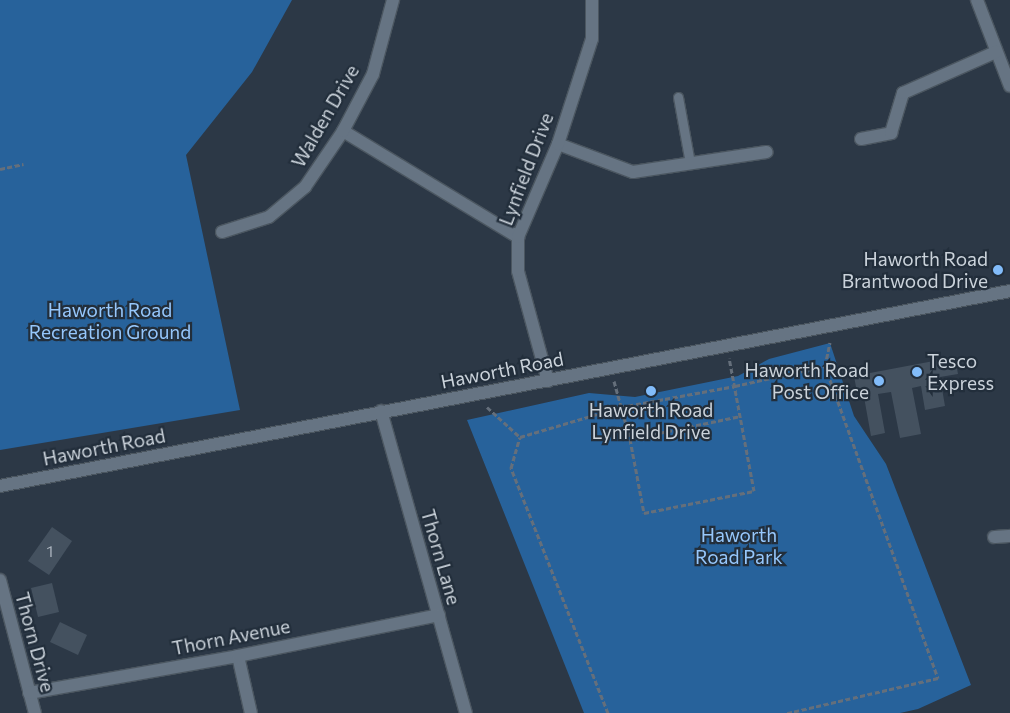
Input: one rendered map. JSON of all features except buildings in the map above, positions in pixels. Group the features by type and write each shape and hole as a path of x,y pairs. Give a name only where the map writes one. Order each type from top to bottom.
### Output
{"street":[{"name":"Walden Drive","path":"222,232 269,217 305,187 343,131 374,74 393,0"},
{"name":"Lynfield Drive","path":"548,381 518,271 518,237 558,144 592,39 592,0"},
{"path":"976,0 1010,86"},
{"path":"861,139 890,133 903,93 996,52"},
{"path":"343,131 518,237"},
{"path":"558,144 633,172 767,152"},
{"name":"Haworth Road","path":"0,486 380,411 548,381 727,345 806,332 1010,291"},
{"name":"Thorn Lane","path":"380,411 466,713"},
{"path":"994,537 1010,536"},
{"name":"Thorn Drive","path":"0,580 34,713"},
{"name":"Thorn Avenue","path":"29,692 238,656 438,615"},
{"path":"238,656 251,713"}],"lane":[{"path":"678,97 690,163"}],"path":[{"path":"0,169 23,164"},
{"path":"787,713 938,678 824,366 830,343"},
{"path":"611,368 630,439 644,513 754,491 727,345"},
{"path":"520,437 621,408 735,386 824,366"},
{"path":"472,394 520,437"},
{"path":"630,439 740,416"},
{"path":"520,437 511,468 608,713"}],"green space":[{"name":"Haworth Road Recreation Ground","path":"0,0 292,0 252,72 186,155 240,410 0,450"},
{"name":"Haworth Road Park","path":"830,343 854,416 886,464 971,685 918,709 900,713 584,713 467,420 589,393 635,397 738,376 769,359"}],"place":[{"name":"Haworth Road Brantwood Drive","path":"998,270"},
{"name":"Tesco Express","path":"917,372"},
{"name":"Haworth Road Post Office","path":"879,381"},
{"name":"Haworth Road Lynfield Drive","path":"651,391"}]}
